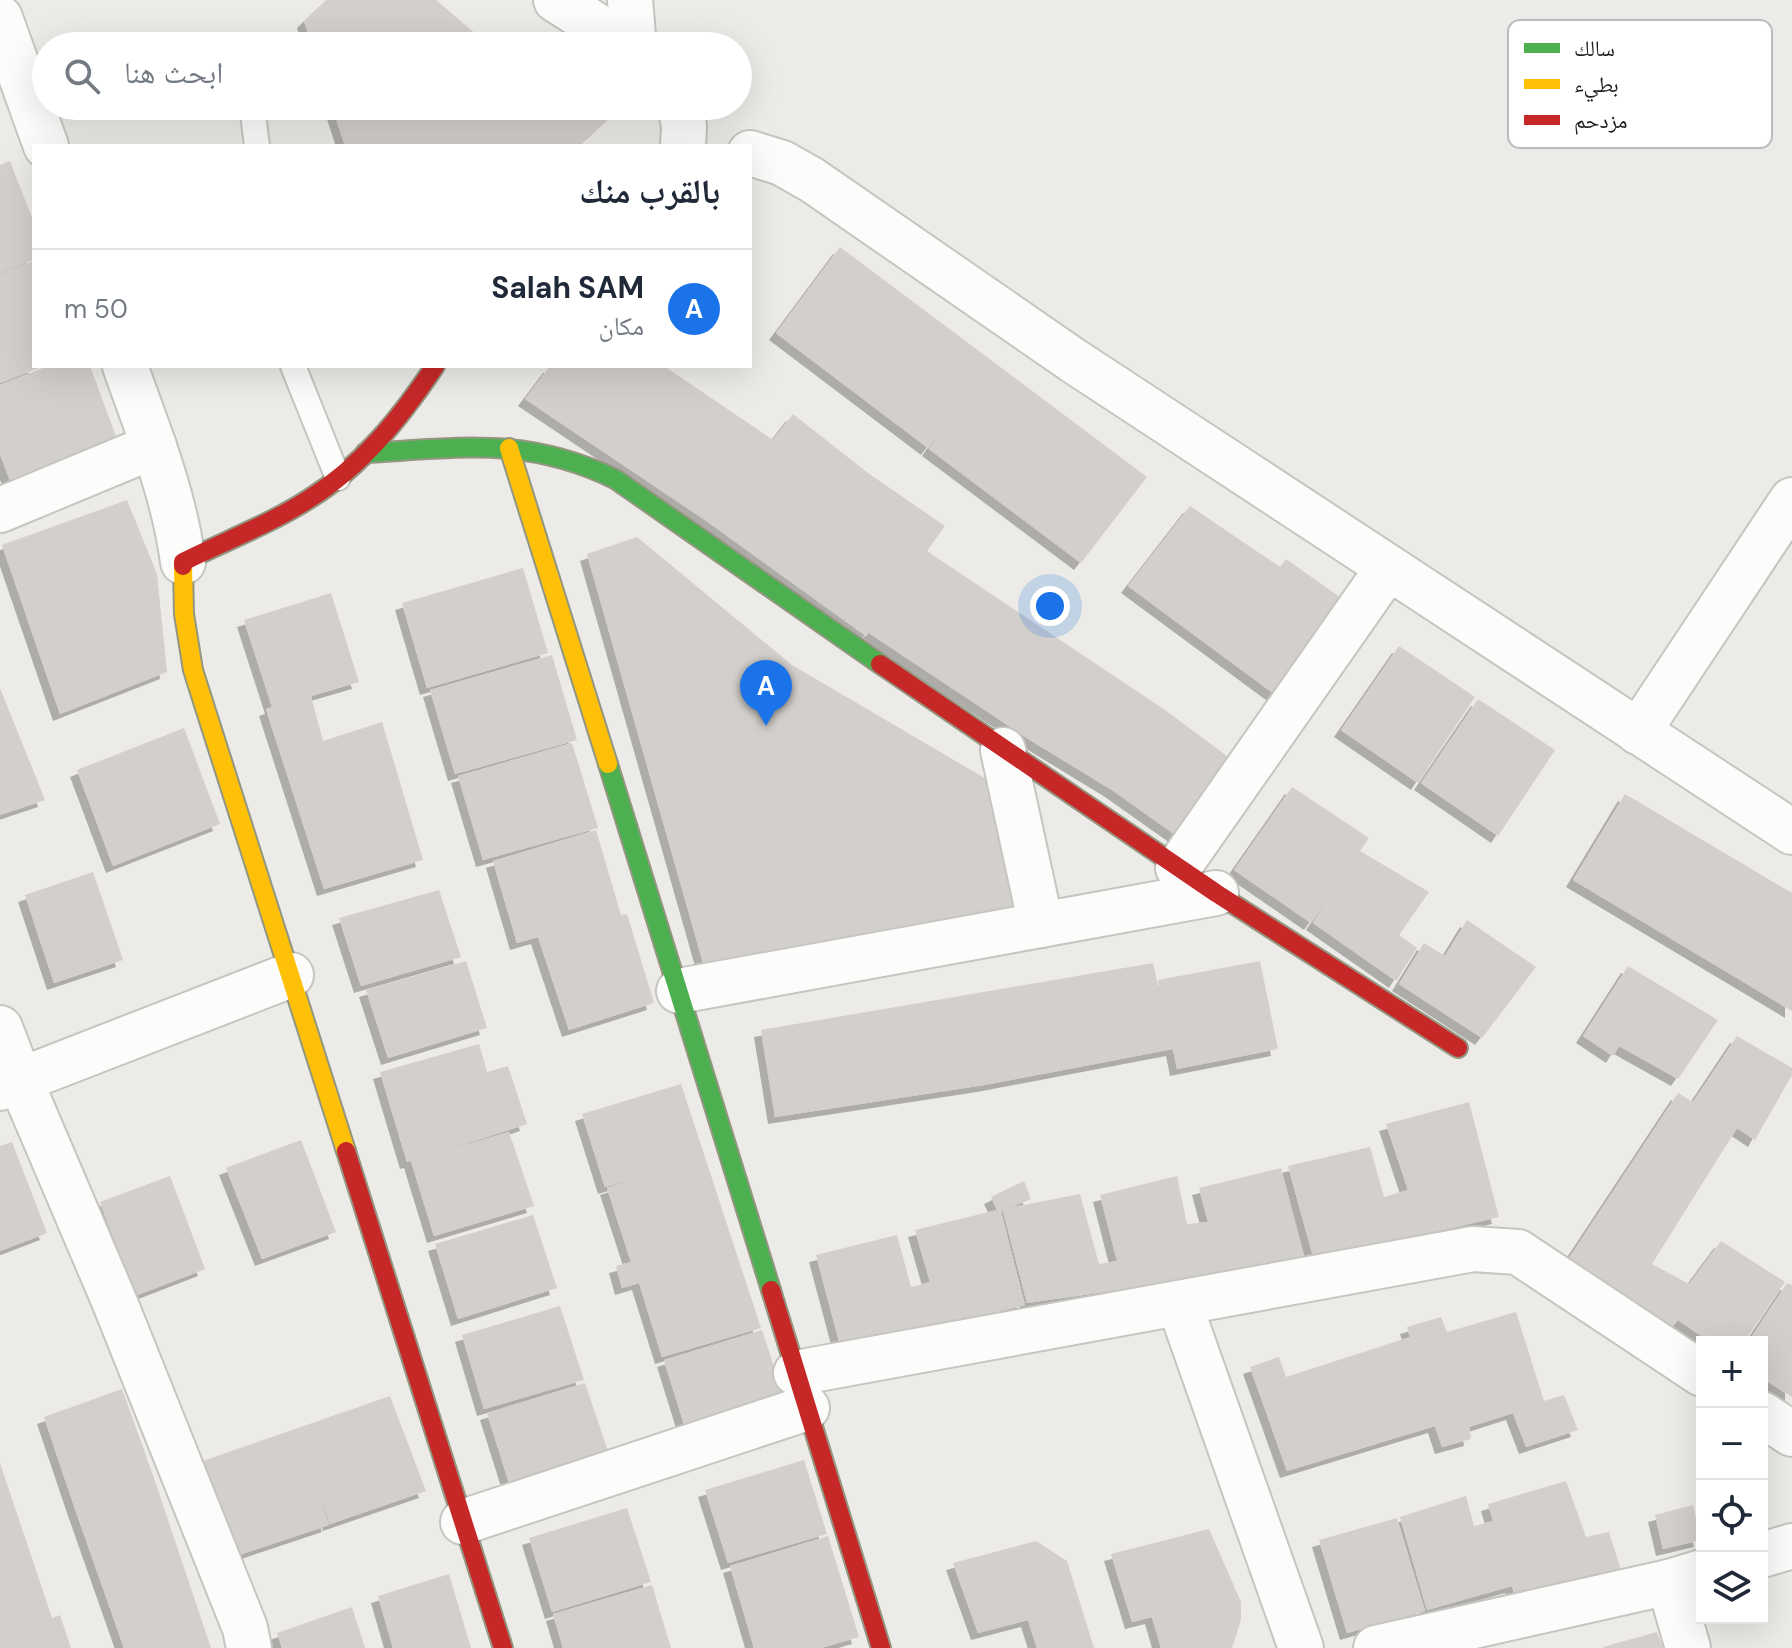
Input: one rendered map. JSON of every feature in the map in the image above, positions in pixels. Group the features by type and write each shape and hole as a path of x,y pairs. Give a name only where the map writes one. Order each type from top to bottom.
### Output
{"street":[{"path":"556,0 608,32"},
{"path":"630,0 631,32"},
{"path":"0,18 14,102 45,144"},
{"path":"683,120 683,144"},
{"path":"752,154 782,163 812,180 1074,361 1792,832"},
{"path":"126,368 173,503 183,562 184,614 193,670 503,1648"},
{"path":"183,562 309,499 338,478 406,409 434,368"},
{"path":"0,510 154,446"},
{"path":"365,453 509,448 546,453 582,463 615,479 1003,750 1216,893 1458,1048"},
{"path":"509,448 881,1648"},
{"path":"1638,732 1792,500"},
{"path":"1178,868 1388,568"},
{"path":"1003,750 1041,925"},
{"path":"679,991 1216,893"},
{"path":"10,1084 291,975"},
{"path":"0,1028 10,1084 172,1442 245,1628 249,1648"},
{"path":"463,1522 802,1390 1179,1303 1473,1249 1518,1252 1696,1370"},
{"path":"1179,1303 1301,1648"},
{"path":"1768,1418 1792,1434"},
{"path":"1768,1553 1792,1546"},
{"path":"1376,1648 1685,1577 1688,1648"}],"lane":[{"path":"254,120 257,144"},
{"path":"294,368 338,478"}],"building":[{"path":"326,0 436,0 474,32 308,32 304,21"},
{"path":"337,120 607,120 581,144 344,144"},
{"path":"10,161 32,218 32,261 0,273 0,165"},
{"path":"840,247 1147,477 1081,563 929,449 949,420 928,448 776,333"},
{"path":"32,262 32,368 39,368 0,383 0,274"},
{"path":"43,368 91,368 120,447 13,489 0,454 0,385"},
{"path":"548,368 667,368 773,440 793,414 868,473 945,526 927,551 1165,710 1235,762 1184,841 1112,790 1030,740 869,633 882,614 866,636 708,522 525,399"},
{"path":"127,500 157,574 167,672 60,714 2,545"},
{"path":"1190,506 1280,567 1286,559 1351,605 1281,699 1128,586"},
{"path":"637,537 792,665 1000,787 1028,916 707,977 587,554"},
{"path":"523,568 548,653 427,688 402,603"},
{"path":"331,593 359,682 311,696 323,741 382,722 423,860 324,889 266,709 272,707 244,620"},
{"path":"1399,646 1475,697 1418,783 1341,730"},
{"path":"552,655 577,740 455,774 430,690"},
{"path":"0,688 45,800 0,815"},
{"path":"1478,699 1555,750 1498,836 1421,783"},
{"path":"184,728 220,824 113,866 77,770"},
{"path":"572,743 598,828 483,860 458,776"},
{"path":"1292,787 1369,838 1360,851 1429,892 1399,935 1417,948 1396,981 1313,923 1331,895 1311,923 1234,870"},
{"path":"1625,794 1792,893 1792,1011 1573,880"},
{"path":"596,830 621,915 627,914 654,1003 569,1030 538,937 517,943 493,861"},
{"path":"93,872 123,960 54,983 25,895"},
{"path":"439,890 461,957 361,986 339,918"},
{"path":"1467,920 1536,967 1482,1038 1399,984 1424,943 1445,956"},
{"path":"466,961 487,1028 388,1058 366,990"},
{"path":"1260,961 1278,1049 1177,1069 1173,1049 984,1085 775,1117 761,1030 1153,963 1163,1007 1158,980"},
{"path":"1628,966 1718,1020 1678,1079 1619,1046 1613,1056 1583,1036"},
{"path":"1737,1036 1792,1068 1792,1075 1755,1140 1737,1128 1652,1264 1689,1284 1721,1241 1785,1282 1748,1336 1701,1336 1678,1320 1672,1327 1567,1261 1678,1093 1693,1102"},
{"path":"479,1044 487,1072 508,1066 527,1124 425,1157 509,1132 534,1206 434,1236 411,1161 407,1162 380,1072"},
{"path":"681,1084 761,1328 662,1357 639,1283 622,1288 616,1266 631,1262 607,1188 650,1174 605,1187 582,1114"},
{"path":"1469,1102 1499,1217 1314,1260 1288,1166 1370,1147 1384,1197 1408,1190 1386,1124"},
{"path":"301,1140 336,1232 262,1259 226,1168"},
{"path":"12,1142 47,1233 0,1251 0,1146"},
{"path":"1281,1168 1306,1264 1223,1280 1125,1289 1027,1303 1003,1211 1025,1305 841,1349 816,1255 897,1235 911,1287 930,1282 915,1230 997,1210 991,1197 1024,1181 1031,1199 1009,1208 1080,1194 1099,1264 1117,1261 1100,1195 1177,1176 1187,1224 1208,1222 1199,1188"},
{"path":"170,1176 205,1269 135,1296 100,1202"},
{"path":"533,1215 557,1288 458,1319 435,1244"},
{"path":"1787,1283 1792,1285 1792,1397 1768,1382 1768,1336 1752,1336"},
{"path":"560,1306 584,1380 484,1409 462,1335"},
{"path":"1516,1312 1544,1401 1564,1395 1578,1430 1526,1447 1513,1413 1469,1427 1471,1439 1442,1447 1435,1426 1287,1471 1250,1367 1279,1357 1286,1377 1410,1337 1407,1327 1441,1317 1447,1332"},
{"path":"762,1330 786,1404 687,1434 664,1360"},
{"path":"585,1383 610,1457 510,1486 487,1413"},
{"path":"122,1389 211,1648 124,1648 74,1506 44,1417"},
{"path":"390,1396 426,1491 330,1524 308,1467 329,1525 233,1557 197,1463"},
{"path":"804,1460 827,1534 728,1563 705,1490"},
{"path":"0,1463 52,1618 60,1615 71,1648 0,1648"},
{"path":"1566,1481 1586,1537 1609,1532 1623,1577 1596,1585 1593,1574 1515,1597 1512,1586 1427,1610 1400,1517 1466,1496 1474,1526 1493,1521 1488,1504"},
{"path":"1693,1505 1696,1541 1663,1549 1655,1515"},
{"path":"627,1508 651,1582 552,1612 529,1538"},
{"path":"1397,1518 1425,1611 1347,1633 1319,1540"},
{"path":"1209,1529 1241,1602 1241,1620 1232,1648 1161,1648 1152,1617 1132,1622 1111,1554"},
{"path":"828,1536 859,1637 821,1648 754,1648 730,1566"},
{"path":"1036,1541 1067,1561 1094,1648 1037,1648 1028,1620 978,1633 953,1563"},
{"path":"449,1574 471,1648 393,1648 378,1596"},
{"path":"652,1585 671,1648 563,1648 553,1614"},
{"path":"352,1607 365,1648 282,1648 277,1633"},
{"path":"1657,1632 1663,1648 1603,1648 1603,1647"}],"traffic: fast":[{"path":"365,453 492,448 551,456 582,465 615,479 880,664"},
{"path":"608,764 771,1290"}],"traffic: slow":[{"path":"509,448 608,764"},
{"path":"183,566 184,614 193,670 346,1151"}],"traffic: jam":[{"path":"183,566 183,562 279,516 328,486 379,439 434,368"},
{"path":"880,664 1216,893 1458,1048"},
{"path":"346,1151 503,1648"},
{"path":"771,1290 881,1648"}],"place":[{"name":"Salah SAM","path":"766,726"}]}
